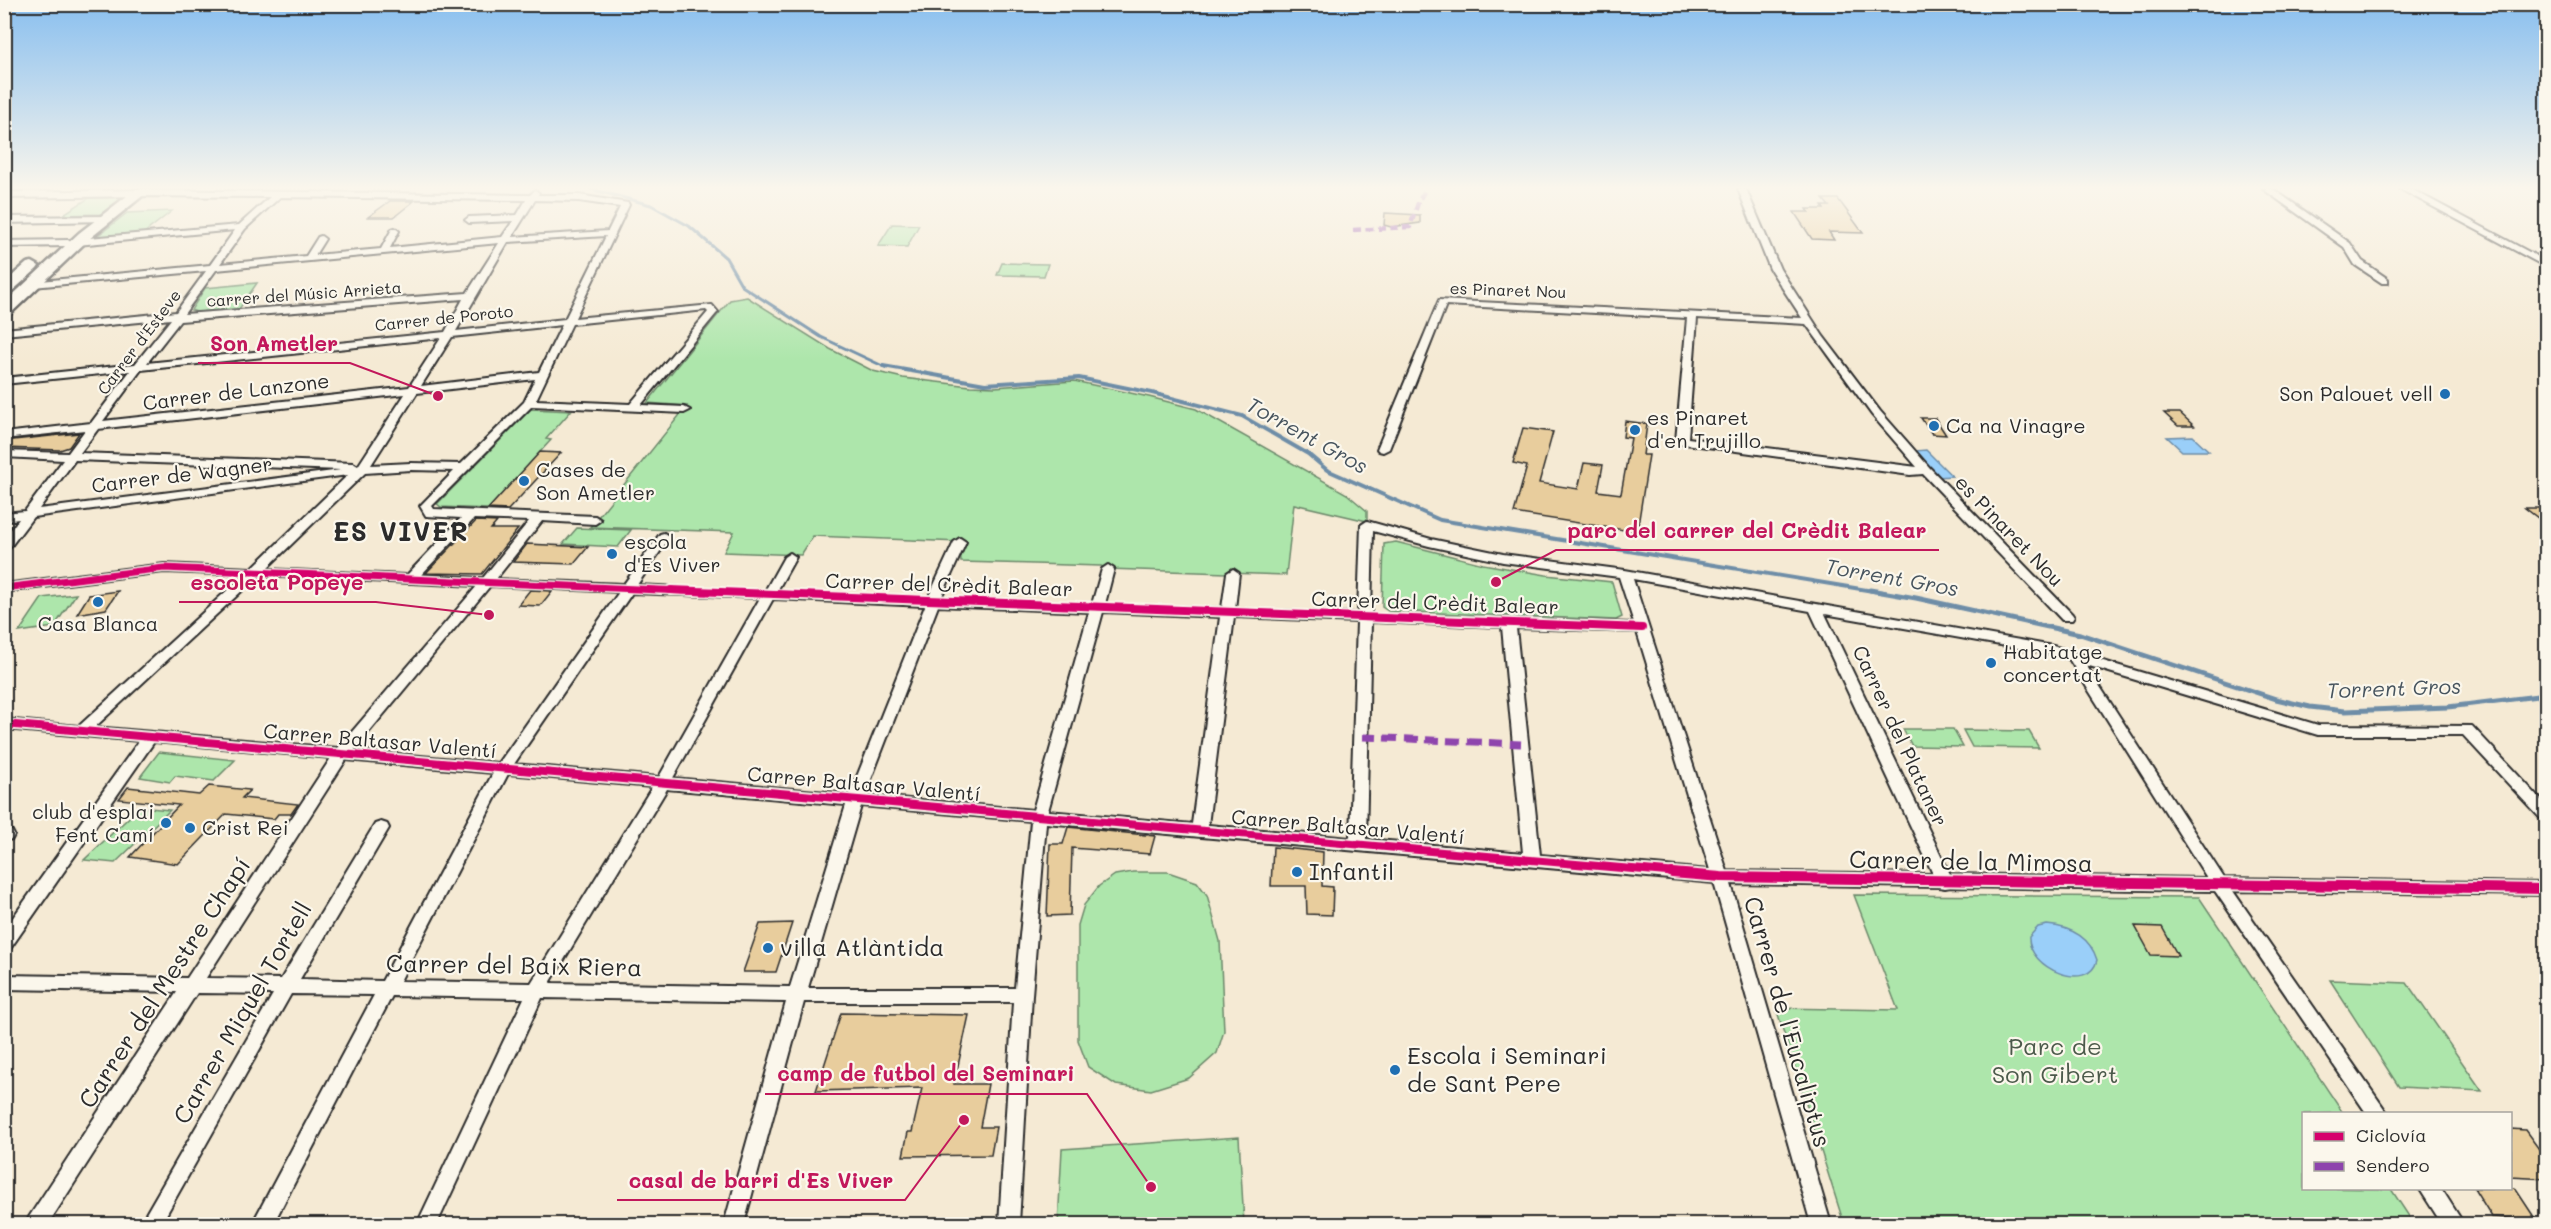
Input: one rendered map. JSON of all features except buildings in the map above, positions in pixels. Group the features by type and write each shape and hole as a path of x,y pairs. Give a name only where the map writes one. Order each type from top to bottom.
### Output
{"main road":[{"path":"5,290 35,264 65,246"},
{"path":"4,312 70,246"},
{"path":"5,290 33,284"}],"street":[{"name":"Carrer d'Esteve","path":"4,547 74,456 228,246"},
{"path":"308,259 316,246"},
{"path":"384,251 386,246"},
{"path":"33,284 435,246"},
{"path":"82,731 255,572 363,468 450,332 500,246"},
{"path":"595,520 430,513 426,506 529,403 605,246"},
{"name":"es Pinaret Nou","path":"1765,246 1808,321 1875,413 1926,470 2067,617"},
{"path":"2348,246 2358,263 2385,281"},
{"path":"2513,246 2547,264"},
{"name":"carrer del Músic Arrieta","path":"4,332 178,316 470,296"},
{"name":"es Pinaret Nou","path":"1383,449 1442,302 1808,321"},
{"name":"Carrer de Poroto","path":"4,381 450,332 709,307 713,312 633,408"},
{"path":"1692,315 1682,441 1910,471 1926,470"},
{"name":"Carrer de Lanzone","path":"4,436 544,375"},
{"path":"529,403 684,410"},
{"path":"4,454 363,468 393,465 462,468"},
{"name":"Carrer de Wagner","path":"4,517 330,476 363,468"},
{"path":"409,580 471,515"},
{"name":"Carrer del Mestre Chapí","path":"36,1224 342,754 538,518"},
{"path":"1358,845 1367,525 1429,542 1503,558 1625,574 2053,650 2318,730 2467,730 2547,814"},
{"path":"262,1224 503,769 664,537"},
{"path":"734,1224 797,995 855,800 933,602 960,542"},
{"path":"427,1224 536,991 663,783 790,556"},
{"name":"Carrer del Crèdit Balear","path":"4,588 165,568 933,602 1642,628"},
{"path":"1009,1224 1023,995 1038,816 1108,569"},
{"path":"1199,831 1233,573"},
{"name":"Carrer de l'Eucaliptus","path":"1625,574 1721,877 1821,1224"},
{"name":"Carrer del Plataner","path":"1816,609 1945,882"},
{"path":"1509,624 1532,860"},
{"path":"2075,658 2220,885 2377,1112"},
{"name":"Carrer Baltasar Valentí","path":"4,724 1721,877"},
{"path":"4,944 149,738"},
{"name":"Carrer Miquel Tortell","path":"150,1224 286,987 381,828"},
{"name":"Carrer de la Mimosa","path":"1721,877 2547,889"},
{"name":"Carrer del Baix Riera","path":"4,982 192,987 797,995 1023,995"},
{"path":"2430,1190 2454,1224"}],"green space":[{"path":"1002,263 1048,264 1044,276 997,275"},
{"path":"257,283 239,309 199,313 191,310 205,288"},
{"path":"747,297 830,349 873,371 903,378 970,386 995,387 1074,381 1196,409 1347,494 1367,511 1367,521 1294,504 1286,575 961,562 960,542 813,536 801,555 724,552 734,532 590,527 687,406 647,403 730,300"},
{"path":"531,409 571,411 546,439 551,440 488,509 441,507 437,504"},
{"path":"577,528 631,530 618,547 563,544"},
{"path":"1396,542 1483,564 1546,575 1612,582 1622,617 1616,620 1388,611 1382,607 1384,544"},
{"path":"76,594 54,627 19,632 42,598"},
{"path":"1903,729 1953,729 1963,747 1912,746"},
{"path":"1963,730 2029,731 2039,748 1972,747"},
{"path":"159,752 235,760 214,781 175,776 170,782 140,777"},
{"path":"140,807 170,810 115,863 84,860"},
{"path":"1133,872 1168,872 1197,882 1207,895 1220,941 1224,1031 1217,1053 1189,1078 1151,1090 1116,1085 1088,1067 1078,1040 1078,925 1084,905 1099,886 1115,875"},
{"name":"Parc de Son Gibert","path":"1854,895 2199,897 2342,1112 2302,1112 2302,1190 2392,1190 2414,1224 1844,1224 1776,1008 1898,1010"},
{"path":"2330,980 2407,983 2482,1091 2399,1087"},
{"path":"1239,1137 1244,1224 1058,1224 1062,1149"}],"water":[{"path":"2193,436 2209,451 2182,451 2167,437"},
{"path":"1926,450 1952,476 1937,477 1914,451"},
{"path":"2047,925 2064,928 2084,939 2097,960 2092,970 2083,975 2071,976 2048,967 2038,958 2031,948 2029,937 2038,927"}],"waterway":[{"name":"Torrent Gros","path":"713,246 726,258 742,286 821,337 887,368"},
{"name":"Torrent Gros","path":"883,366 985,384 1079,378 1152,393 1242,416 1308,454 1327,470 1440,520 1879,592"},
{"name":"Torrent Gros","path":"1870,590 2080,634 2276,699 2310,707 2345,711 2448,707 2546,695"}],"marked path":[{"path":"1363,737 1521,744"}],"cycle path":[{"path":"4,588 164,568 933,602 1642,628"},
{"path":"4,724 1721,877 2546,889"}],"place":[{"name":"Son Palouet vell","path":"2445,394"},
{"name":"Son Ametler","path":"438,396"},
{"name":"Ca na Vinagre","path":"1934,426"},
{"name":"es Pinaret d'en Trujillo","path":"1635,430"},
{"name":"Cases de Son Ametler","path":"524,481"},
{"name":"escola d'Es Viver","path":"612,554"},
{"name":"parc del carrer del Crèdit Balear","path":"1496,582"},
{"name":"Casa Blanca","path":"98,602"},
{"name":"escoleta Popeye","path":"489,615"},
{"name":"Habitatge concertat","path":"1991,663"},
{"name":"club d'esplai Fent Camí","path":"166,823"},
{"name":"Crist Rei","path":"190,828"},
{"name":"Infantil","path":"1297,872"},
{"name":"villa Atlàntida","path":"768,948"},
{"name":"Escola i Seminari de Sant Pere","path":"1395,1070"},
{"name":"casal de barri d'Es Viver","path":"964,1120"},
{"name":"camp de futbol del Seminari","path":"1151,1187"}],"district":[{"name":"ES VIVER","path":"401,532"}]}
